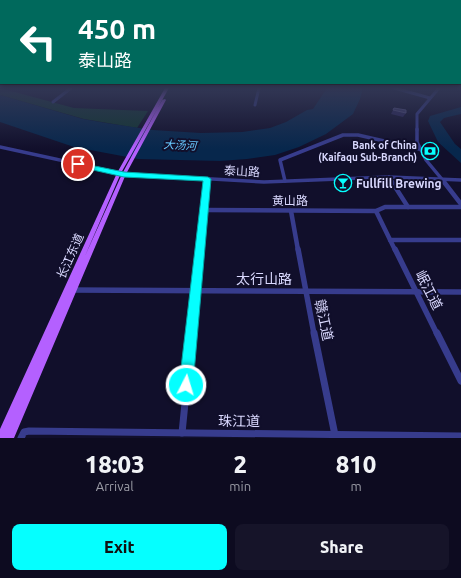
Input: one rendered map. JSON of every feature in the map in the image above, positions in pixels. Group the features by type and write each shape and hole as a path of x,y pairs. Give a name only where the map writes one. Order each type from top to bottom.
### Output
{"main road":[{"name":"长江东道","path":"2,438 144,127 155,108"},
{"name":"长江东道","path":"129,160 159,108"},
{"name":"长江东道","path":"9,438 70,290"}],"street":[{"path":"422,108 416,117 416,138 419,149 461,206"},
{"path":"285,180 280,160 343,135 358,135 419,149"},
{"name":"泰山路","path":"0,147 123,173 208,179 264,182 389,177 439,177 461,179"},
{"path":"123,173 264,180 389,174 439,177"},
{"path":"389,177 408,207"},
{"path":"182,433 208,179"},
{"name":"黄山路","path":"204,210 376,211 385,207 461,206"},
{"name":"赣江道","path":"291,210 335,435"},
{"name":"岷江道","path":"376,211 461,381"},
{"path":"390,240 461,240"},
{"name":"太行山路","path":"70,290 461,292"},
{"name":"珠江道","path":"21,438 24,432 29,431 461,436"}],"green space":[{"path":"47,108 148,111 137,128 84,119"}],"water":[{"name":"大汤河","path":"0,108 46,108 83,119 153,130 201,133 242,132 270,128 286,122 307,110 356,108 353,114 326,134 299,147 275,155 220,161 138,159 74,147 0,122"},
{"path":"461,108 461,114 444,118 440,122 455,144 461,149 461,163 438,142 428,121 430,116"}],"building":[{"path":"397,108 406,110 406,113 393,110"}],"place":[{"name":"Bank of China (Kaifaqu Sub-Branch)","path":"430,151"},
{"name":"Fullfill Brewing","path":"343,183"}],"route":[{"path":"78,164 124,174 208,179 186,385"}]}
